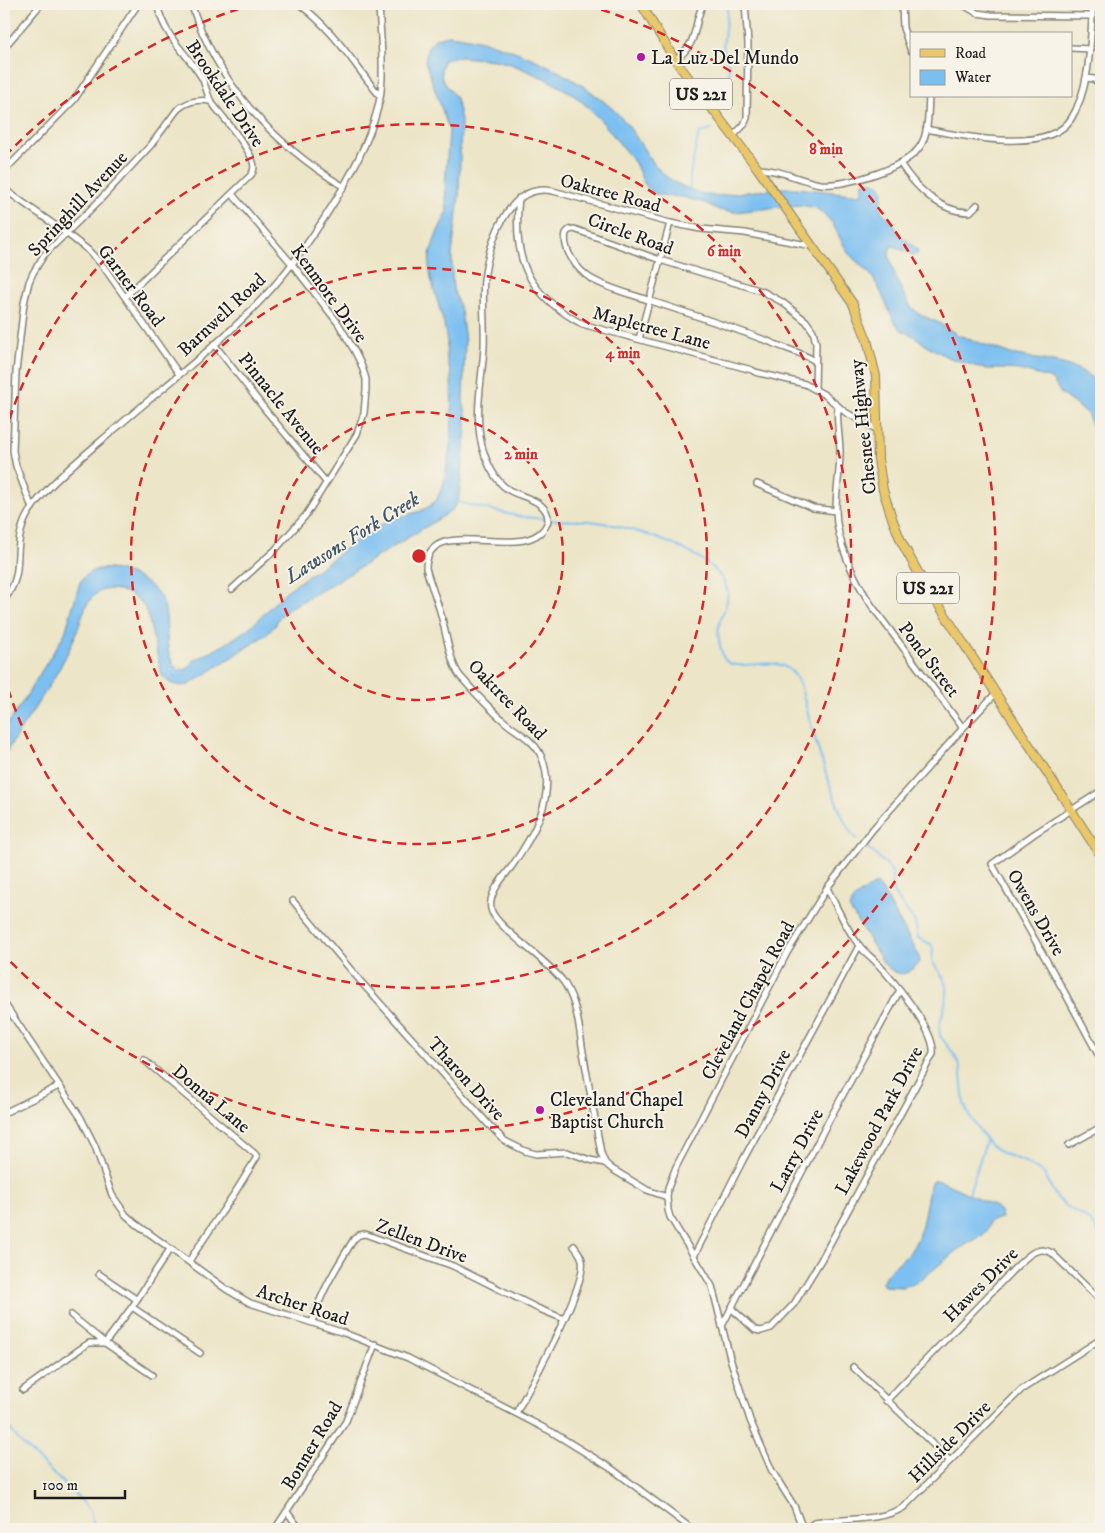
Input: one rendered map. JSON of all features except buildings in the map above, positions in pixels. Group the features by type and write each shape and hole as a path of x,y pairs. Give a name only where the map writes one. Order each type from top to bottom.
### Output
{"main road":[{"name":"Chesnee Highway","path":"642,4 676,60 767,181 844,290 862,323 872,354 876,376 878,459 883,490 902,543 920,576 1101,856"}],"street":[{"path":"4,48 41,4"},
{"path":"4,171 74,100 138,4"},
{"name":"Brookdale Drive","path":"157,4 164,26 172,40 202,79 210,100 242,143 254,164 250,176 232,194"},
{"path":"191,4 215,59 232,86 256,116 308,164 344,186"},
{"path":"300,4 332,32 380,96"},
{"name":"Barnwell Road","path":"4,600 16,579 20,534 32,508 54,483 255,306 292,264 314,234 344,186 375,117 380,96 379,4"},
{"path":"676,60 692,42 703,4"},
{"path":"733,136 742,128 747,118 748,43 745,4"},
{"path":"902,4 903,28 910,46"},
{"path":"962,4 977,13 991,15 1092,16"},
{"path":"926,129 985,139 1020,139 1049,136 1059,131 1071,119 1086,78 1093,4"},
{"path":"1072,48 1090,49"},
{"path":"1086,78 1094,79 1101,86"},
{"path":"758,169 769,169 815,183 834,184 852,181 900,163 910,158 924,140 929,98"},
{"name":"Springhill Avenue","path":"32,508 16,466 13,451 16,372 28,282 44,255 98,202 151,145 177,110 183,105 196,100 210,100"},
{"path":"900,163 913,182 935,200 960,212 970,212 977,204"},
{"name":"Garner Road","path":"4,189 66,232 88,250 103,266 179,374"},
{"name":"Oaktree Road","path":"605,1162 601,1153 581,1043 580,1023 570,994 559,976 503,926 495,918 491,909 494,891 518,858 543,809 548,784 542,756 532,742 505,721 457,671 426,568 430,552 441,543 460,540 513,541 524,539 540,532 548,521 546,512 540,505 508,490 499,482 484,455 480,427 479,390 484,346 483,304 485,277 497,232 505,216 519,198 535,190 548,190 670,223 701,229 745,233 812,246"},
{"path":"125,297 232,194"},
{"name":"Kenmore Drive","path":"232,194 292,264 347,336 366,379 366,402 361,424 326,485 306,515 291,533 232,589"},
{"name":"Mapletree Lane","path":"519,198 517,224 519,251 523,265 538,289 557,308 582,324 755,372 800,382 825,395 844,412 878,430"},
{"path":"639,339 670,223"},
{"name":"Circle Road","path":"815,361 749,334 608,286 590,277 582,271 571,256 565,235 569,230 574,229 660,260 762,291 782,302 806,321 813,331 816,343 815,389"},
{"name":"Pinnacle Avenue","path":"214,344 267,412 326,482"},
{"name":"Pond Street","path":"838,406 840,443 836,511 846,556 862,591 962,728"},
{"path":"757,484 813,508 836,511"},
{"name":"Cleveland Chapel Road","path":"804,1529 794,1506 772,1471 760,1444 737,1381 712,1286 670,1217 667,1197 668,1188 676,1167 787,953 827,888 867,836 962,728 996,693"},
{"path":"1072,809 1101,791"},
{"name":"Owens Drive","path":"1072,809 992,864 1065,992 1101,1060"},
{"name":"Lakewood Park Drive","path":"731,1308 755,1330 762,1331 771,1328 788,1312 821,1260 931,1058 934,1048 931,1038 900,990 877,963 859,946 827,888"},
{"name":"Tharon Drive","path":"293,901 496,1134 515,1147 530,1153 567,1152 590,1160 605,1162 612,1169 647,1190 667,1197"},
{"name":"Danny Drive","path":"694,1256 859,946"},
{"name":"Larry Drive","path":"722,1327 827,1124 900,990"},
{"name":"Archer Road","path":"4,1003 89,1133 112,1195 118,1206 136,1223 170,1249 226,1289 250,1303 375,1344 436,1371 572,1444 612,1469 692,1529"},
{"name":"Donna Lane","path":"144,1060 255,1154 256,1160 189,1261"},
{"path":"4,1113 59,1086"},
{"path":"1069,1145 1101,1127"},
{"name":"Zellen Drive","path":"312,1322 320,1298 354,1239 359,1235 365,1234 440,1260 490,1283 537,1308 564,1319"},
{"path":"516,1414 564,1319 580,1281 582,1260 574,1246"},
{"path":"104,1343 132,1307 170,1249"},
{"name":"Hawes Drive","path":"886,1401 1012,1271 1034,1251 1045,1250 1052,1253 1101,1301"},
{"path":"99,1274 136,1299"},
{"path":"132,1307 200,1353"},
{"path":"71,1315 104,1343 152,1375"},
{"name":"Hillside Drive","path":"804,1529 814,1522 882,1516 897,1511 910,1502 1021,1390 1101,1339"},
{"path":"23,1390 80,1348 89,1343 104,1343"},
{"name":"Bonner Road","path":"275,1529 346,1421 375,1344"},
{"path":"853,1368 950,1460"},
{"path":"287,1512 300,1529"}],"water":[{"path":"449,35 471,38 516,52 539,61 581,85 600,98 623,119 650,159 667,177 690,190 715,196 780,188 861,195 863,182 879,184 883,189 882,212 892,220 900,235 918,251 917,254 913,255 894,246 890,247 889,255 896,279 910,306 919,314 939,323 958,335 1011,354 1063,364 1080,370 1101,384 1101,450 1087,413 1061,394 1054,382 1049,378 1019,370 987,369 947,357 901,330 894,321 871,275 848,253 832,223 816,208 800,205 734,212 719,210 705,203 682,197 658,195 650,191 644,183 635,163 604,124 571,93 546,79 511,64 495,60 450,58 443,61 441,69 442,79 456,98 461,120 459,196 452,255 452,275 453,289 461,311 465,341 463,402 466,413 466,427 458,502 450,512 326,588 293,606 279,617 275,626 267,634 189,685 174,685 162,676 148,616 143,605 128,593 114,589 101,591 88,602 61,666 4,756 4,729 65,633 80,582 90,572 113,569 133,575 151,586 162,600 165,609 169,654 178,670 186,670 193,661 224,645 246,630 285,592 363,535 392,519 421,511 437,499 444,483 450,447 452,421 451,375 446,356 447,342 444,324 429,266 430,254 436,235 447,213 445,185 449,130 425,61 428,47 436,38"},
{"path":"876,884 882,890 918,954 920,961 912,970 904,974 895,972 885,965 849,908 856,897"},
{"path":"935,1180 941,1181 994,1206 1000,1211 1002,1218 990,1221 987,1231 983,1235 957,1250 922,1279 903,1287 884,1286 882,1283 884,1278 910,1252 915,1244 919,1235 931,1182"}],"waterway":[{"path":"727,105 724,100 728,90 729,66 723,46 728,4"},
{"path":"690,192 690,174 699,133 714,129"},
{"path":"457,502 517,516 543,519"},
{"path":"553,520 590,521 646,534 689,552 707,563 720,576 728,595 718,630 723,656 728,662 735,665 774,664 784,666 795,676 802,692 816,743 836,801 850,832 857,840"},
{"path":"865,846 886,864 892,872 893,892 915,922 918,938 931,944 933,950 932,961 944,979 947,988 947,996 939,1027 940,1036 954,1054 960,1066 964,1104 970,1117 990,1145 1002,1153 1025,1162 1044,1174 1055,1195 1063,1204 1089,1220 1097,1230 1101,1240"},
{"path":"969,1194 986,1141"},
{"path":"4,1421 20,1442 85,1504 90,1511 95,1529"}],"place":[{"name":"La Luz Del Mundo","path":"641,57"},
{"name":"Cleveland Chapel Baptist Church","path":"540,1110"}],"water label":[{"name":"Lawsons Fork Creek","path":"352,537"}]}
